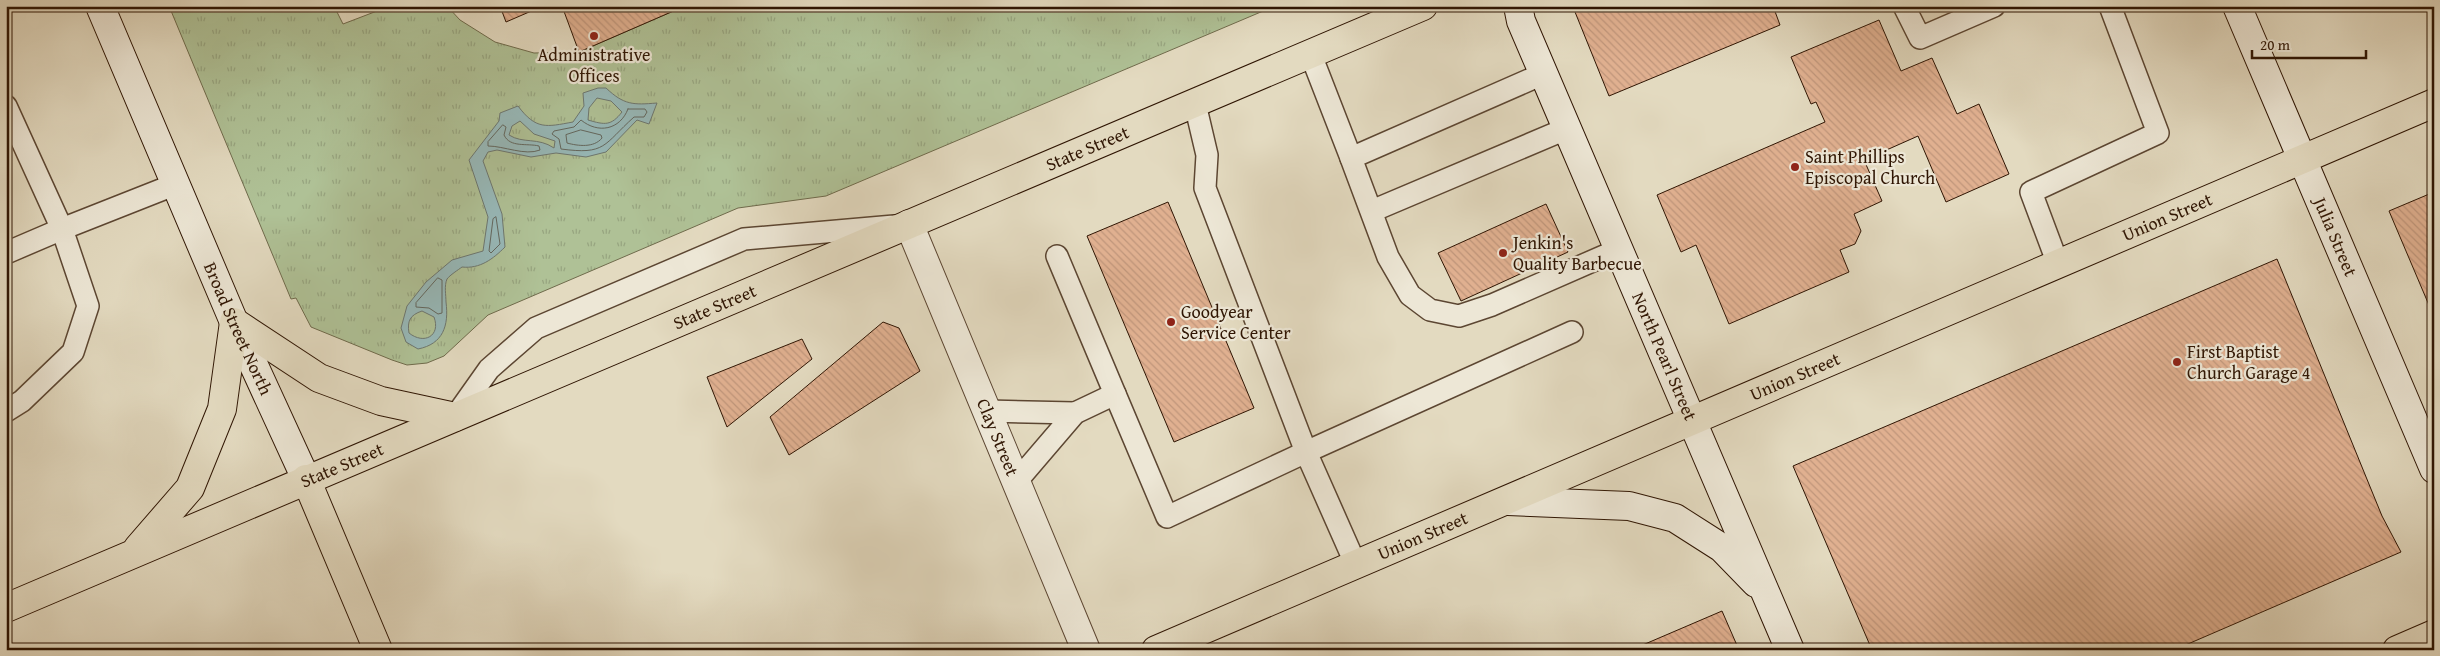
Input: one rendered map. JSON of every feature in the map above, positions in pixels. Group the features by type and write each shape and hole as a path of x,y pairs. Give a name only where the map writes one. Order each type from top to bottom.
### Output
{"main road":[{"path":"1318,52 1364,15 1369,6"},
{"name":"State Street","path":"6,608 1423,6"},
{"name":"Union Street","path":"1156,650 1508,501 2434,103"},
{"path":"132,554 190,488 222,409 234,322 319,378 381,401 455,417"},
{"name":"Broad Street North","path":"306,479 378,650"},
{"path":"2397,650 2434,634"}],"street":[{"name":"Broad Street North","path":"100,6 234,322 306,479"},
{"name":"North Pearl Street","path":"1518,6 1521,21 1545,73 1790,650"},
{"name":"Julia Street","path":"2237,6 2434,469"},
{"name":"Clay Street","path":"909,224 1086,650"},
{"path":"1508,501 1629,506 1676,518 1722,548 1767,595"}],"lane":[{"path":"1904,6 1920,38 1994,6"},
{"path":"2058,264 2031,192 2158,133 2110,6"},
{"path":"1318,52 1351,158 1388,257 1410,295 1430,310 1459,316 1492,305 1620,249"},
{"path":"1351,158 1545,73"},
{"path":"1195,104 1208,155 1205,188 1306,452 1356,565"},
{"path":"6,106 62,228 88,306 73,352 22,401 6,411"},
{"path":"1372,211 1568,128"},
{"path":"6,253 62,228 176,184"},
{"path":"455,417 489,369 536,328 744,238 909,224"},
{"path":"1057,256 1167,517 1572,332"},
{"path":"1016,482 1075,413 1115,394"},
{"path":"987,412 1075,413"}],"green space":[{"path":"169,6 334,6 343,24 390,6 447,6 460,20 495,42 534,53 579,52 685,6 1275,6 826,196 738,208 488,315 444,356 427,363 407,365 311,327 296,298 291,299"}],"water":[{"path":"598,88 606,88 618,98 629,103 657,103 649,124 637,120 606,152 586,157 556,153 531,157 497,150 488,152 483,161 502,214 505,247 486,262 480,265 462,267 447,279 445,288 446,319 439,338 427,347 418,349 406,342 401,328 407,306 426,282 452,260 483,251 488,217 469,160 499,121 500,113 518,106 530,119 542,125 573,122 584,106 583,93","holes":["597,98 611,101 622,112 614,120 607,123 588,120 589,108","520,121 534,134 555,141 554,148 542,143 514,138 509,135 512,126","422,311 434,317 436,324 430,337 420,338 409,333 408,325 410,319"]}],"building":[{"name":"Administrative Offices","path":"500,6 543,6 506,22"},
{"name":"Administrative Offices","path":"562,6 685,6 579,52"},
{"path":"1773,6 1780,25 1609,96 1573,7"},
{"name":"Saint Phillips Episcopal Church","path":"1879,20 1901,71 1932,58 1957,114 1979,104 2009,174 1946,202 1918,136 1864,160 1882,201 1854,214 1861,231 1855,244 1840,250 1849,272 1729,324 1696,245 1681,252 1657,195 1825,122 1816,102 1811,104 1791,57"},
{"path":"2434,192 2434,317 2389,211"},
{"name":"Goodyear Service Center","path":"1168,202 1254,408 1174,442 1087,236"},
{"name":"Jenkin's Quality Barbecue","path":"1546,204 1568,252 1461,301 1438,253"},
{"name":"First Baptist Church Garage 4","path":"2277,259 2382,516 2401,552 2174,650 1872,650 1793,466"},
{"path":"883,322 899,328 920,371 789,455 770,417"},
{"path":"802,339 812,359 727,427 707,377"},
{"path":"1722,611 1739,650 1631,650"}],"place":[{"name":"Administrative Offices","path":"594,36"},
{"name":"Saint Phillips Episcopal Church","path":"1795,167"},
{"name":"Jenkin's Quality Barbecue","path":"1503,253"},
{"name":"Goodyear Service Center","path":"1171,322"},
{"name":"First Baptist Church Garage 4","path":"2177,362"}]}
